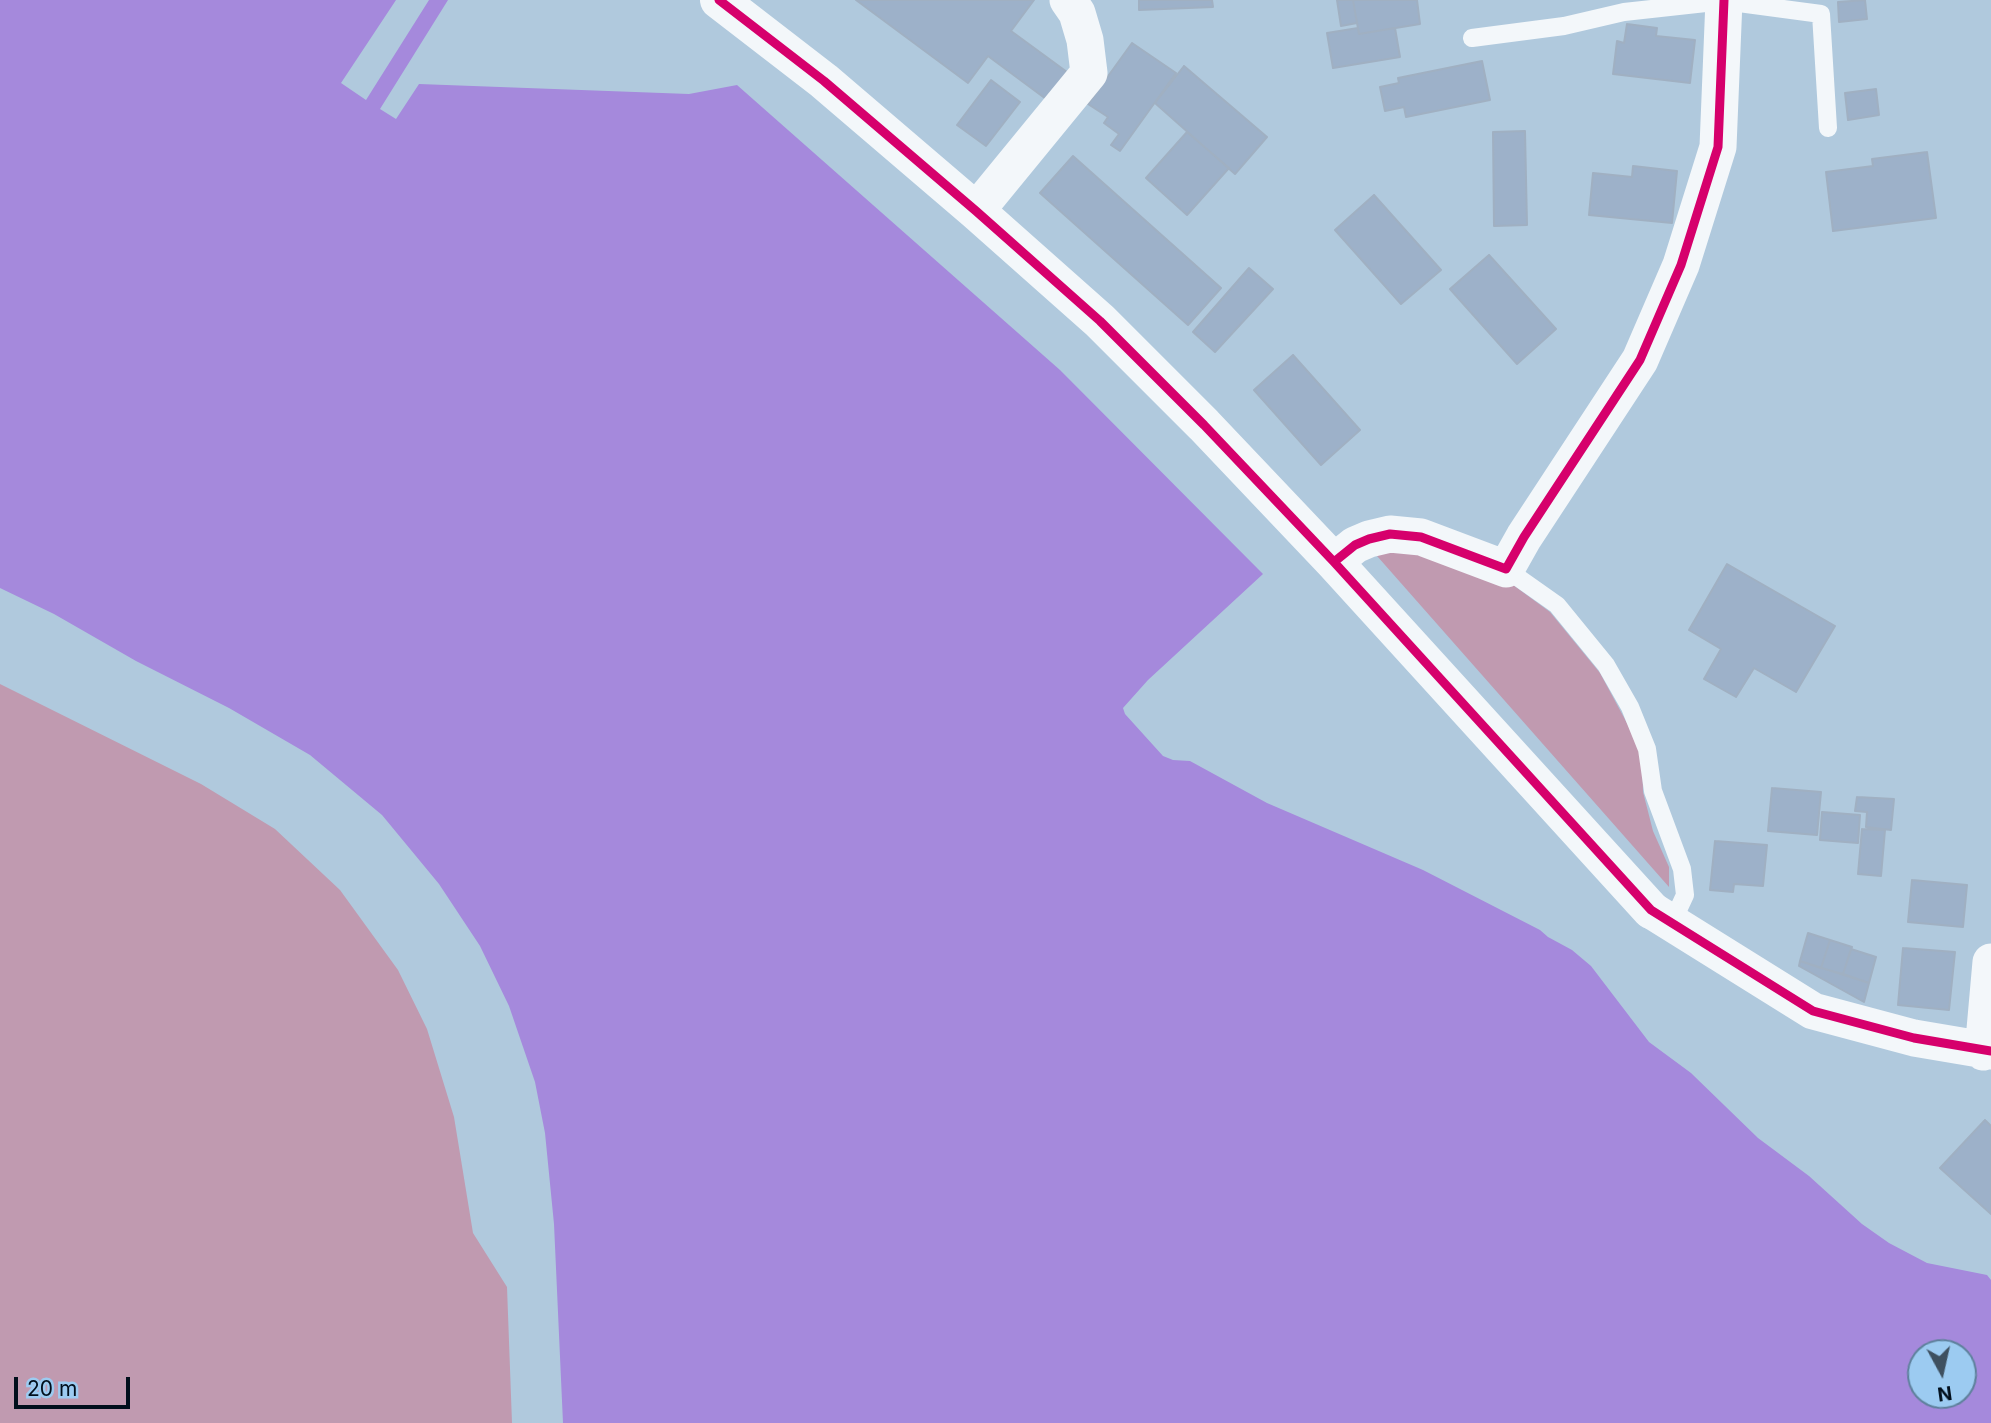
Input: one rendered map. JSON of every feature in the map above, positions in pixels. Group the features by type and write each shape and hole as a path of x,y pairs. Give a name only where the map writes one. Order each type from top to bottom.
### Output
{"street":[{"path":"719,0 824,81 1100,321 1204,425 1334,562 1662,916 1813,1011 1914,1038 1987,1052 1991,962"},
{"path":"976,211 1089,73 1081,26 1077,13 1068,0"},
{"path":"1334,562 1355,545 1390,534 1421,537 1506,569 1524,537 1640,360 1681,265 1718,147 1724,1"}],"lane":[{"path":"1472,38 1564,26 1624,12 1724,1 1821,14 1829,128"},
{"path":"1506,569 1557,605 1606,664 1630,706 1647,749 1653,791 1682,869 1685,895 1662,916"}],"shaded area":[{"path":"0,0 396,0 341,83 366,100 429,0 448,0 380,109 396,119 419,84 689,94 737,85 1060,370 1263,574 1148,680 1123,708 1125,714 1163,756 1173,760 1190,761 1267,803 1423,870 1540,930 1572,950 1591,966 1649,1042 1691,1073 1758,1138 1809,1176 1862,1224 1889,1243 1927,1263 1987,1275 1991,1280 1991,1423 563,1423 554,1224 545,1133 535,1082 509,1006 480,946 439,884 382,815 310,755 54,614 0,588"},
{"path":"1390,543 1509,582 1550,612 1600,673 1642,751 1643,792 1653,831 1669,867 1669,887 1370,548"},
{"path":"0,684 201,784 275,829 340,890 398,970 427,1029 454,1117 473,1233 507,1287 512,1423 0,1423"}],"building":[{"path":"856,0 1034,0 1011,31 1067,72 1046,99 988,56 968,83"},
{"path":"1139,0 1212,0 1213,7 1139,10"},
{"path":"1337,0 1353,0 1357,23 1341,26"},
{"path":"1353,0 1417,0 1420,24 1359,34"},
{"path":"1865,0 1867,19 1839,22 1838,2"},
{"path":"1627,24 1657,28 1656,36 1695,40 1690,83 1613,74 1617,41 1624,43"},
{"path":"1358,28 1359,34 1395,28 1400,57 1333,68 1327,33"},
{"path":"1132,43 1176,73 1120,151 1111,145 1119,134 1104,123 1108,117 1088,104"},
{"path":"1482,61 1490,100 1406,117 1404,107 1385,111 1380,87 1399,83 1398,78"},
{"path":"1184,66 1267,137 1235,174 1155,103"},
{"path":"991,80 1020,102 986,146 957,125"},
{"path":"1876,89 1879,115 1848,120 1845,93"},
{"path":"1525,131 1527,225 1494,226 1493,132"},
{"path":"1187,132 1229,168 1187,215 1146,178"},
{"path":"1927,152 1936,218 1833,231 1826,172 1873,166 1872,159"},
{"path":"1073,156 1221,288 1188,325 1040,193"},
{"path":"1633,166 1677,171 1672,223 1589,215 1593,173 1632,177"},
{"path":"1374,195 1441,270 1401,304 1335,230"},
{"path":"1489,255 1556,329 1517,364 1450,289"},
{"path":"1249,268 1273,289 1215,352 1193,332"},
{"path":"1293,355 1360,430 1321,465 1254,390"},
{"path":"1727,564 1835,626 1796,692 1754,668 1736,697 1704,679 1721,649 1689,630"},
{"path":"1772,788 1821,792 1817,835 1768,831"},
{"path":"1857,797 1894,799 1891,830 1866,827 1867,812 1855,811"},
{"path":"1822,812 1860,815 1858,843 1820,840"},
{"path":"1862,829 1885,830 1881,876 1858,874"},
{"path":"1715,841 1767,845 1763,886 1734,884 1733,892 1710,890"},
{"path":"1912,880 1967,885 1963,927 1908,922"},
{"path":"1808,933 1830,940 1821,968 1800,961"},
{"path":"1830,940 1852,947 1843,974 1821,968"},
{"path":"1903,948 1955,952 1949,1010 1898,1005"},
{"path":"1851,949 1876,957 1869,983 1843,974"},
{"path":"1800,961 1869,983 1864,1002 1799,966"},
{"path":"1985,1120 1991,1126 1991,1214 1940,1168"}],"cycle path":[{"path":"719,0 824,81 1100,321 1204,425 1334,562 1651,910 1813,1011 1914,1038 1991,1051"},
{"path":"1334,562 1355,545 1390,534 1421,537 1506,569 1524,537 1640,360 1681,265 1718,147 1724,0"}]}
